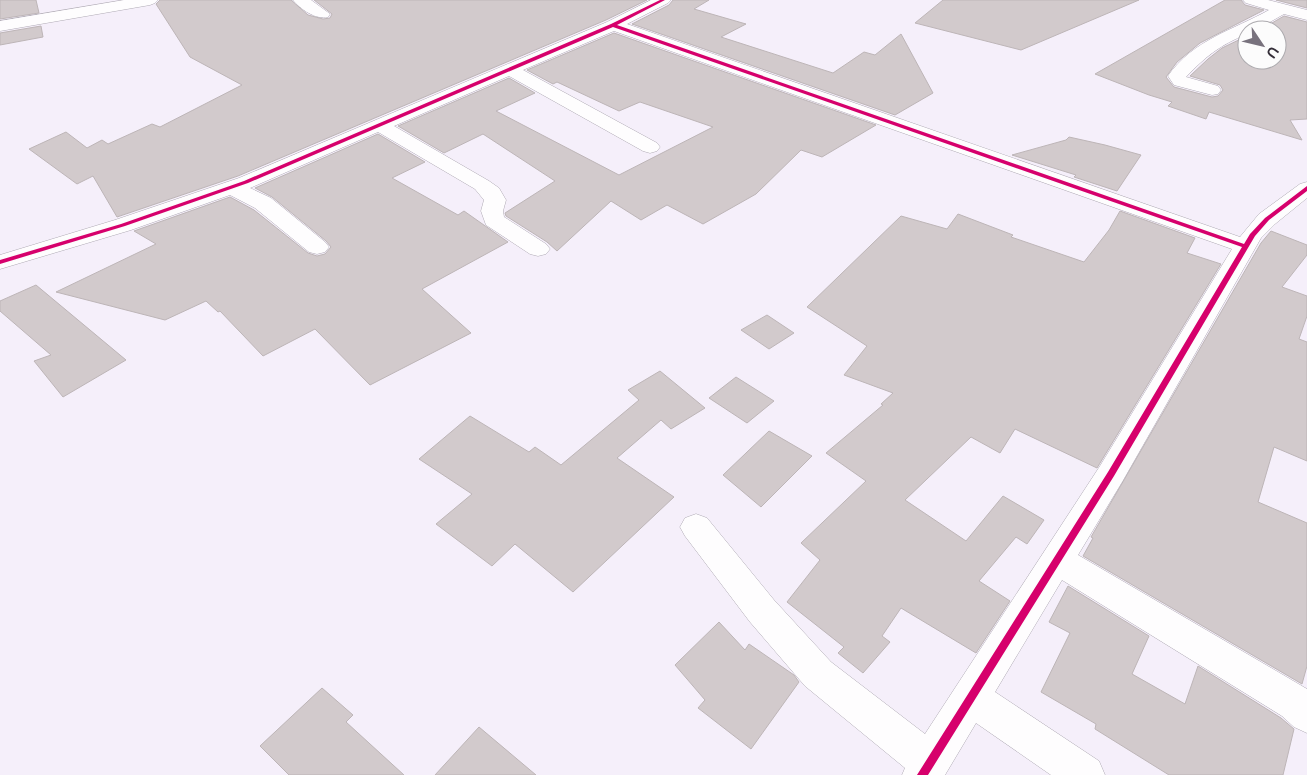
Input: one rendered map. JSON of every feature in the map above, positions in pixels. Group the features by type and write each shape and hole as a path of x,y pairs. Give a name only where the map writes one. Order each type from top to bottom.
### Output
{"street":[{"path":"0,26 148,0"},
{"path":"301,0 322,14"},
{"path":"0,262 123,225 232,187 613,25 663,0"},
{"path":"1252,0 1307,15"},
{"path":"1212,90 1180,81 1177,76 1200,52 1220,39 1250,27 1283,8"},
{"path":"613,25 1245,246"},
{"path":"509,70 650,147"},
{"path":"380,125 482,185 491,193 495,200 492,211 494,220 538,249"},
{"path":"232,187 263,203 317,247"},
{"path":"696,527 762,611 818,674 886,726 926,769 1111,474 1245,246 1267,219 1307,188"},
{"path":"1056,560 1295,703 1307,714"},
{"path":"970,697 1085,775"}],"building":[{"path":"0,0 36,0 39,13 0,19"},
{"path":"160,0 291,0 308,15 323,19 330,18 332,14 314,0 647,0 606,20 238,176 117,217 93,176 77,184 29,149 66,132 87,148 102,140 108,144 152,124 160,127 242,85 190,57 156,4"},
{"path":"673,0 709,0 694,9 746,24 721,37 833,73 864,52 875,55 901,34 933,93 895,115 632,24 669,5"},
{"path":"943,0 1139,0 1021,50 915,23"},
{"path":"1225,0 1241,0 1245,5 1264,10 1245,20 1237,20 1237,24 1200,43 1177,62 1166,77 1174,87 1212,97 1218,96 1223,90 1220,85 1190,76 1208,59 1222,48 1237,41 1237,70 1287,70 1287,20 1277,20 1284,16 1307,22 1307,119 1290,120 1302,140 1209,112 1206,119 1168,106 1172,102 1095,74"},
{"path":"1276,0 1307,0 1307,8"},
{"path":"41,26 43,37 0,45 0,33"},
{"path":"614,33 876,125 822,157 801,150 756,194 703,224 667,205 641,220 611,201 557,251 547,242 506,216 505,213 555,181 483,134 444,153 398,126 509,78 535,93 496,111 619,175 713,127 640,102 619,111 557,82 553,84 527,70"},
{"path":"378,134 425,162 392,178 458,215 464,211 508,242 422,289 471,333 370,385 315,329 263,356 220,311 218,312 206,301 165,320 56,292 156,244 134,231 230,197 254,210 308,253 317,256 325,254 331,247 326,241 272,197 255,188"},
{"path":"1069,137 1141,155 1117,191 1074,177 1076,175 1012,155 1066,140"},
{"path":"1120,211 1195,238 1187,253 1221,264 1097,468 1015,429 1000,453 971,437 905,500 966,541 1003,496 1044,520 1027,544 1016,537 979,581 1010,601 976,653 901,608 882,636 890,642 863,673 838,653 844,647 787,602 820,560 801,543 866,481 826,453 883,405 881,404 893,393 844,375 867,346 807,307 901,216 947,229 958,214 1013,235 1011,237 1084,262 1109,230"},
{"path":"1271,231 1307,245 1307,255 1282,287 1307,296 1307,316 1299,339 1307,342 1307,461 1274,447 1258,502 1307,523 1307,666 1302,684 1083,556 1093,538 1091,537 1261,243"},
{"path":"36,285 126,360 63,397 34,361 51,355 0,311 0,301"},
{"path":"767,315 794,333 769,349 741,330"},
{"path":"660,371 705,408 671,429 661,420 617,458 674,497 573,592 515,544 492,566 436,524 472,494 419,459 470,416 529,452 535,447 561,465 639,400 628,390"},
{"path":"736,377 774,401 747,423 709,398"},
{"path":"769,431 812,456 761,507 723,475"},
{"path":"1068,586 1149,636 1132,674 1185,704 1198,666 1281,718 1294,729 1283,775 1169,775 1095,729 1096,724 1041,692 1070,633 1049,622"},
{"path":"719,622 745,650 749,644 794,675 799,682 751,749 698,708 705,700 675,665"},
{"path":"322,688 353,715 346,722 404,775 289,775 260,746"},
{"path":"479,727 536,775 435,775"}],"cycle path":[{"path":"0,262 123,225 246,182 613,25 663,0"},
{"path":"613,25 1245,246"},
{"path":"922,775 1111,474 1252,235 1267,219 1307,188"}]}
